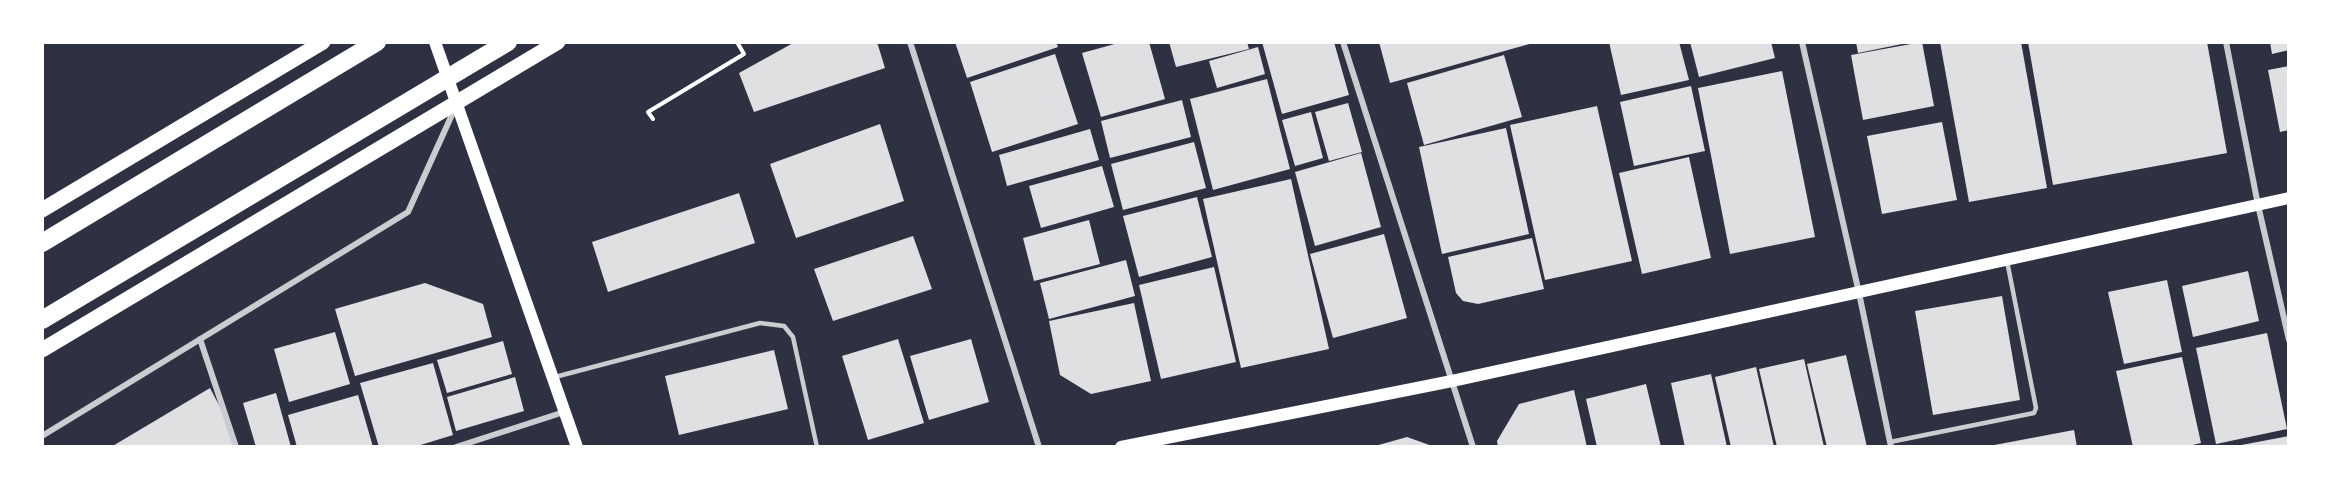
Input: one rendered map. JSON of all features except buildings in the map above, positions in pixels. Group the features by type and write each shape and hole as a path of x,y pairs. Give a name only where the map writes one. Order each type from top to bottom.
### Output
{"highway":[{"path":"42,243 377,42"},
{"path":"42,320 508,42"}],"main road":[{"path":"42,210 324,42"},
{"path":"435,42 458,102 577,447"},
{"path":"42,350 558,42"},
{"path":"1121,447 1452,381 2289,198"}],"street":[{"path":"910,42 1039,447"},
{"path":"1343,42 1473,447"},
{"path":"1802,42 1859,293 1890,444"},
{"path":"2226,42 2258,205 2289,340"},
{"path":"42,436 408,212 458,102"},
{"path":"200,339 236,447"},
{"path":"456,447 566,411"}],"lane":[{"path":"1890,444 2034,413 2036,408 2007,261"},
{"path":"554,377 760,323 784,326 793,337 817,447"}],"path":[{"path":"653,119 648,112 744,54 736,42"}]}
